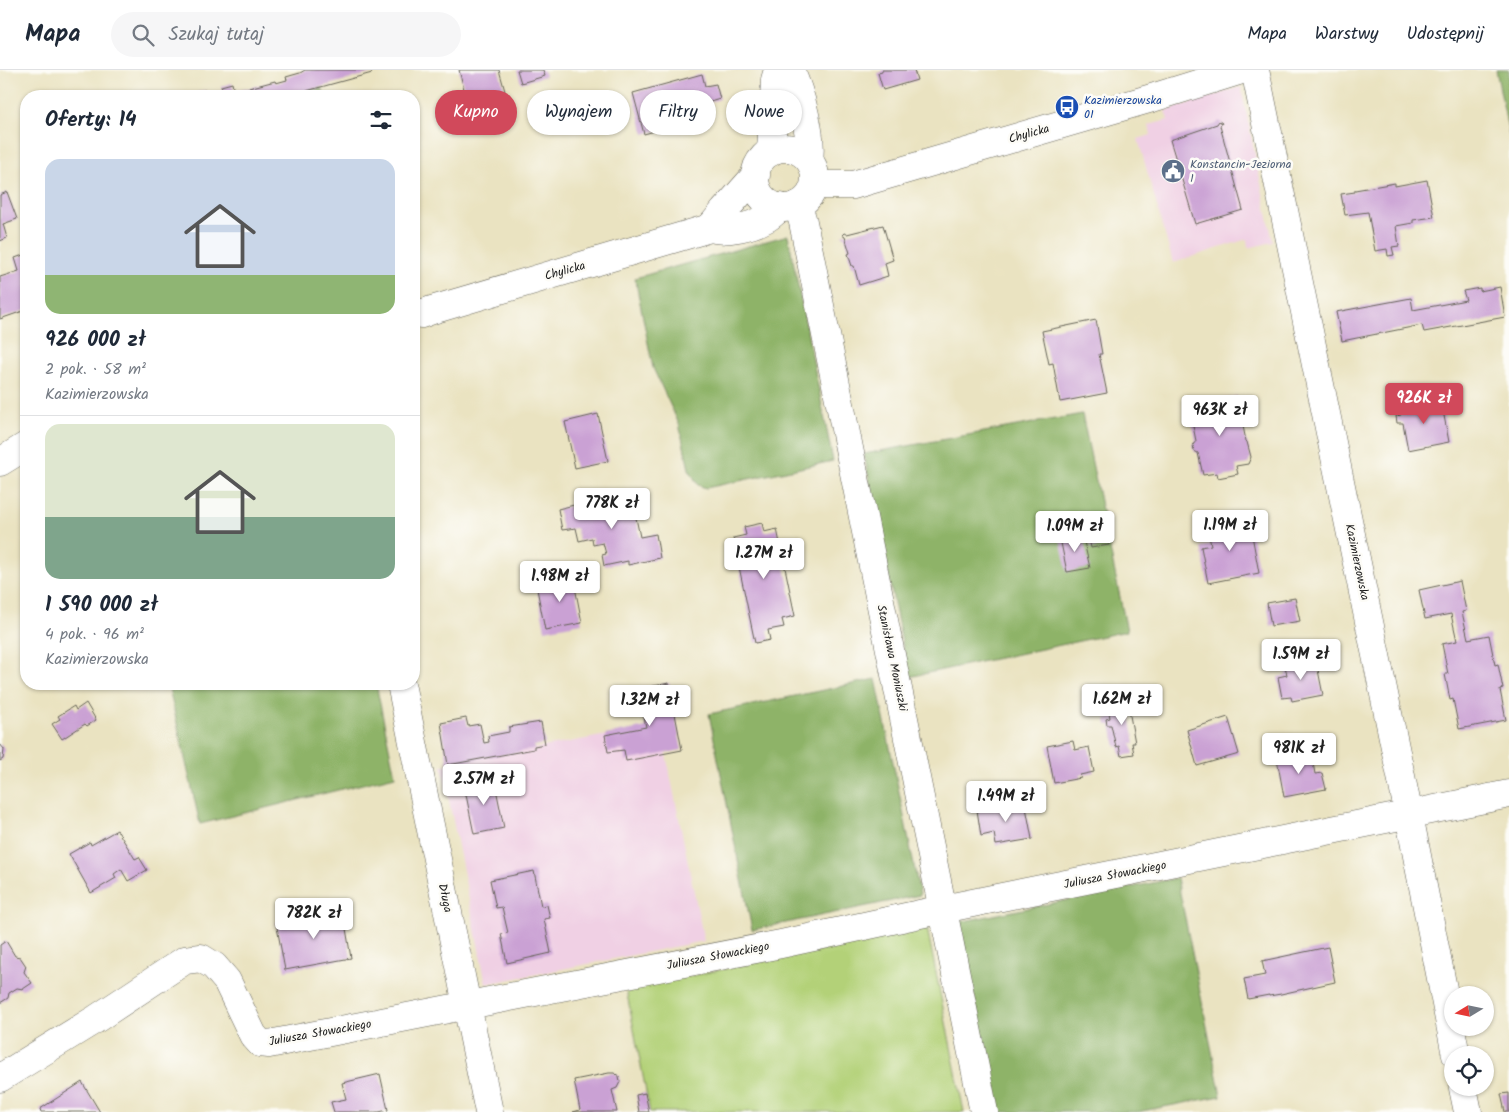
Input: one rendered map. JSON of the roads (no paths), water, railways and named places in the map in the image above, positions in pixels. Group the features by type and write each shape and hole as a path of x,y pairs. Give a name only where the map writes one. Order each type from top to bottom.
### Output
{"street":[{"path":"771,152 778,70"},
{"path":"790,70 805,118 810,143 812,172 811,193 805,200 789,206 771,204 764,199 756,182 760,162 771,152 778,149 795,149 803,153 812,172"},
{"name":"Chylicka","path":"812,172 853,185 1242,70"},
{"name":"Kazimierzowska","path":"1255,70 1409,815 1454,1046"},
{"path":"710,228 756,175"},
{"name":"Chylicka","path":"420,316 432,310 710,228 722,231 748,225 767,218 789,206"},
{"name":"Stanisława Moniuszki","path":"789,206 803,222 984,1112"},
{"path":"0,462 20,450"},
{"name":"Długa","path":"402,690 488,1112"},
{"name":"Juliusza Słowackiego","path":"0,1078 96,1019 185,960 201,958 214,966 227,981 252,1035 260,1043 268,1044 782,944 943,909 1509,794"},
{"path":"1465,1096 1468,1112"}],"place":[{"name":"Kazimierzowska 01","path":"1067,107"},
{"name":"Konstancin-Jeziorna 1","path":"1173,171"}]}
